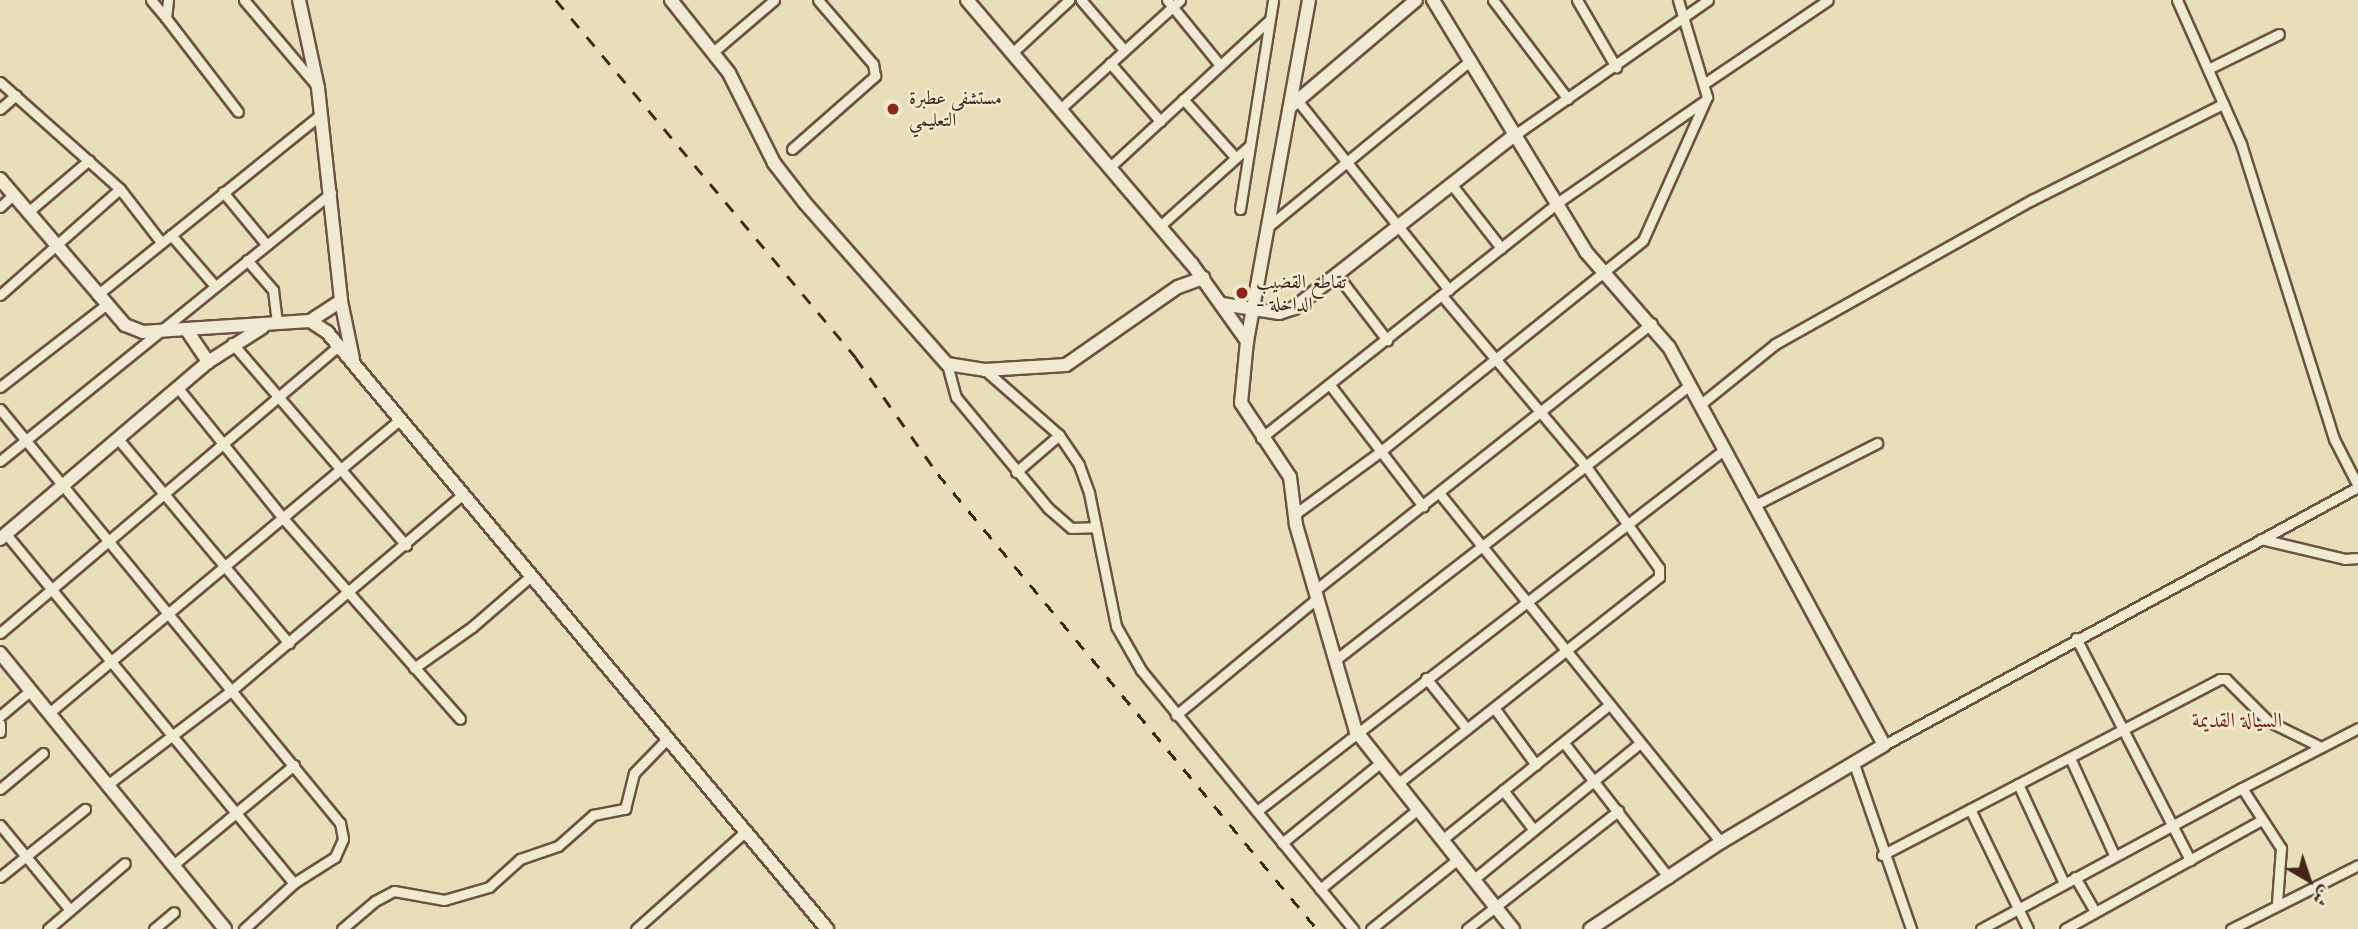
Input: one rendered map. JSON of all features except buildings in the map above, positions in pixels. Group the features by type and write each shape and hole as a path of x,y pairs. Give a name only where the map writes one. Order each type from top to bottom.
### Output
{"street":[{"path":"152,0 238,112"},
{"path":"166,18 168,0"},
{"path":"244,0 318,88"},
{"path":"299,0 318,88 341,300 354,363"},
{"path":"671,0 713,51 743,99 774,163 878,291 947,364 956,397 1016,472 1062,522 1078,530 1094,527"},
{"path":"713,51 774,0"},
{"path":"792,149 875,76 873,64 818,0"},
{"path":"967,0 1192,264 1247,341"},
{"path":"1012,53 1069,0"},
{"path":"1081,0 1124,50"},
{"path":"1060,109 1169,4 1180,0"},
{"path":"1240,209 1273,0"},
{"path":"1309,0 1293,104 1247,341 1241,403 1261,438 1290,477 1295,514 1315,595 1356,731 1513,929"},
{"path":"1293,104 1416,0"},
{"path":"1433,0 1557,203 1603,272 1652,323 1690,384 1884,745"},
{"path":"1493,0 1568,99"},
{"path":"1295,514 1381,451 1491,359 1603,272 1651,229 1707,97 1705,83 1681,22 1678,0"},
{"path":"1222,304 1286,312 1338,276 1516,134 1681,22 1707,0"},
{"path":"1705,83 1828,0"},
{"path":"1590,929 1721,842 1884,745 2358,486 2334,439 2271,230 2223,104 2177,0"},
{"path":"1580,1 1616,67"},
{"path":"1169,4 1220,65"},
{"path":"1110,167 1268,21"},
{"path":"2208,69 2279,34"},
{"path":"1270,225 1471,60"},
{"path":"1110,63 1160,121"},
{"path":"0,82 120,189 161,242"},
{"path":"0,109 16,95"},
{"path":"1183,99 1235,157"},
{"path":"1261,438 1557,203 1703,102"},
{"path":"1293,104 1397,229 1491,359 1585,465 1659,568 1659,577 1567,654 1397,784"},
{"path":"1700,404 1775,344 2032,200 2223,104"},
{"path":"0,387 102,300 161,242 320,115"},
{"path":"1160,226 1248,147"},
{"path":"28,212 89,160"},
{"path":"0,179 125,325 158,332 310,321 331,311 341,300"},
{"path":"1452,185 1501,248"},
{"path":"0,295 120,189"},
{"path":"223,191 265,244"},
{"path":"0,461 331,193"},
{"path":"0,207 13,195"},
{"path":"170,235 215,286"},
{"path":"247,260 273,290 272,324"},
{"path":"1178,287 1192,264"},
{"path":"1338,276 1387,340"},
{"path":"947,364 985,370 1066,365 1079,359 1178,287 1203,278"},
{"path":"310,321 354,363 827,929"},
{"path":"1176,715 1423,506 1541,415 1652,323"},
{"path":"272,324 232,343 208,362 3,537 52,589 171,737 294,883"},
{"path":"186,329 208,362"},
{"path":"232,343 406,545"},
{"path":"0,633 281,398 339,346"},
{"path":"985,370 1059,435 1079,465 1116,626 1141,670 1353,929"},
{"path":"1334,661 1690,384"},
{"path":"1330,385 1423,506"},
{"path":"178,388 282,517 460,719"},
{"path":"0,409 59,487 232,690 340,824 343,839 325,867 294,883 244,929"},
{"path":"49,713 401,419"},
{"path":"1016,472 1059,435"},
{"path":"119,440 289,643"},
{"path":"1755,505 1877,443"},
{"path":"1257,811 1356,731 1725,449"},
{"path":"1440,494 1608,706 1721,842"},
{"path":"107,785 232,690 462,495"},
{"path":"2261,538 2345,559 2358,558"},
{"path":"414,667 472,627 532,575"},
{"path":"2076,638 2120,729 2190,860"},
{"path":"0,653 225,929"},
{"path":"1426,678 1467,729"},
{"path":"1882,855 2018,784 2071,760 2120,729 2220,679 2268,721 2321,747"},
{"path":"0,716 31,690"},
{"path":"1443,839 1608,706"},
{"path":"1495,709 1536,765"},
{"path":"0,724 0,732"},
{"path":"1981,929 2170,825 2358,728"},
{"path":"342,929 375,901 394,891 444,900 489,887 520,859 558,846 593,815 625,809 634,773 668,738"},
{"path":"1564,743 1668,878"},
{"path":"1474,878 1639,744"},
{"path":"0,789 43,753"},
{"path":"2071,760 2114,855"},
{"path":"1282,843 1380,763"},
{"path":"1854,764 1882,855 1911,929"},
{"path":"173,865 294,765"},
{"path":"2018,784 2064,883"},
{"path":"2242,788 2281,848 2277,902"},
{"path":"1503,790 1533,829"},
{"path":"0,877 85,809"},
{"path":"1321,889 1418,809"},
{"path":"1970,809 2016,909 2028,929"},
{"path":"1467,929 1618,811"},
{"path":"2065,929 2262,820"},
{"path":"0,825 70,910"},
{"path":"636,929 746,831"},
{"path":"1371,929 1458,859"},
{"path":"48,929 125,863"},
{"path":"2233,929 2277,902 2358,865"},
{"path":"2075,877 2095,912"},
{"path":"154,929 174,912"}],"railway":[{"path":"556,0 856,358 938,474 1317,929"}],"place":[{"name":"مستشفى عطبرة التعليمي","path":"893,109"},
{"name":"تقاطع القضيب - الداخلة","path":"1242,293"}],"district":[{"name":"السيالة القديمة","path":"2237,720"}]}
